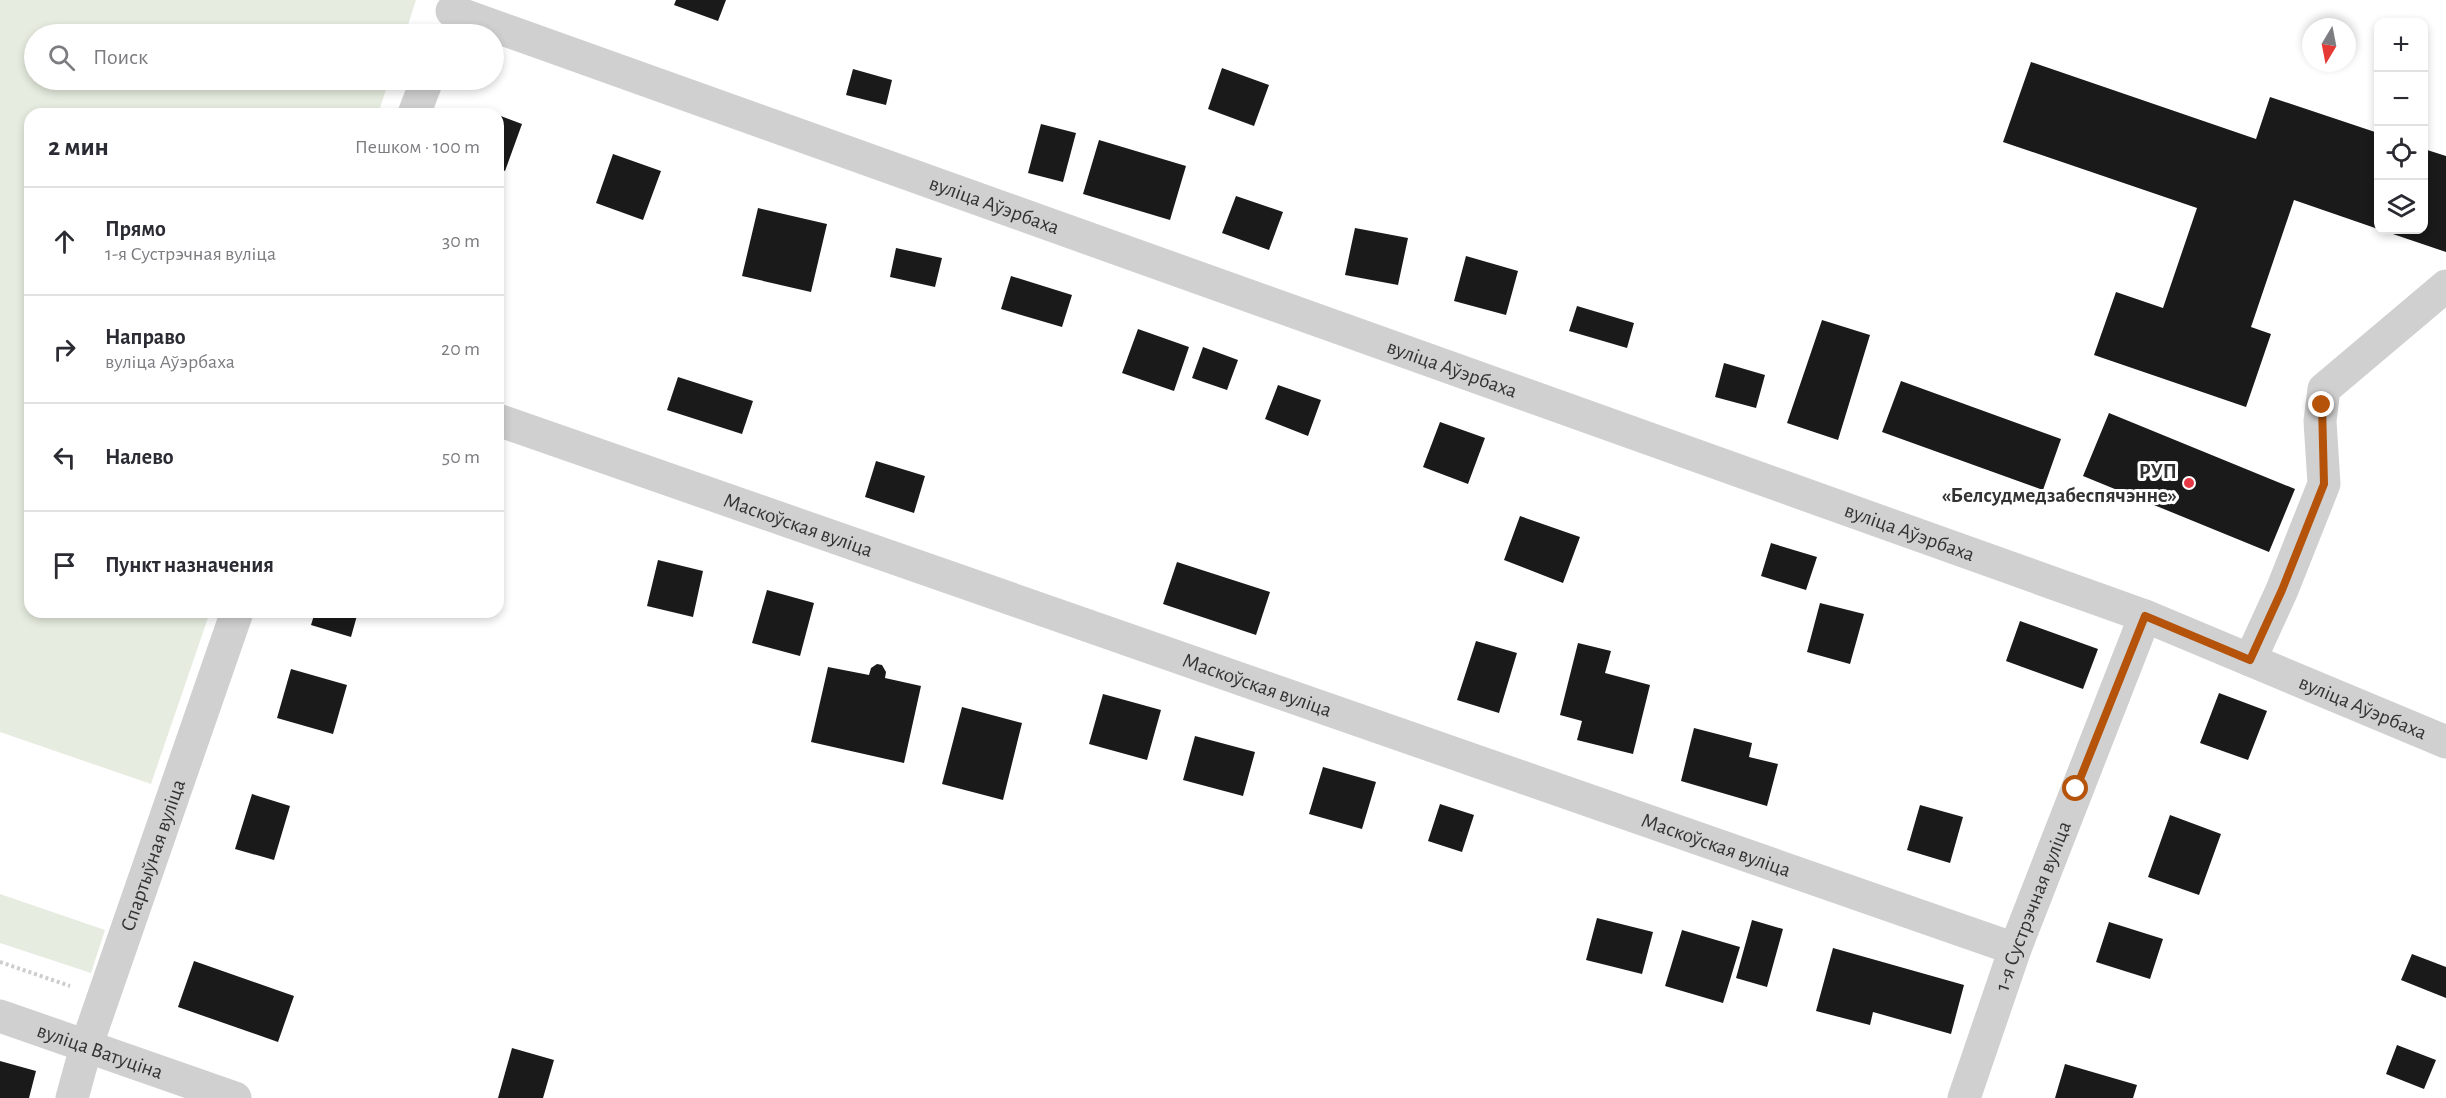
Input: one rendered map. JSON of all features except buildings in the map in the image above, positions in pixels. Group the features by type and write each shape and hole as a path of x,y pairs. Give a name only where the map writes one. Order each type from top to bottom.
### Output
{"street":[{"name":"вуліца Аўэрбаха","path":"450,15 475,24"},
{"name":"вуліца Аўэрбаха","path":"504,34 2145,616 2446,742"},
{"path":"416,108 423,90"},
{"path":"2250,660 2282,590 2324,484 2320,421 2324,388 2446,286"},
{"name":"Маскоўская вуліца","path":"504,422 2015,949"},
{"name":"1-я Сустрэчная вуліца","path":"1964,1098 2015,949 2145,616"},
{"name":"Спартыўная вуліца","path":"72,1098 86,1047 235,618"},
{"name":"вуліца Ватуціна","path":"0,1016 235,1098"}],"path":[{"path":"0,962 103,997"}],"shaded area":[{"path":"0,0 416,0 408,24 24,24 24,90 386,90 380,108 24,108 24,618 208,618 151,784 0,732"},
{"path":"0,894 105,930 91,973 0,943"}],"place":[{"name":"РУП «Белсудмедзабеспячэнне»","path":"2189,483"}],"route":[{"path":"2076,789 2145,616 2250,660 2282,590 2324,484 2320,421 2322,405"}]}
